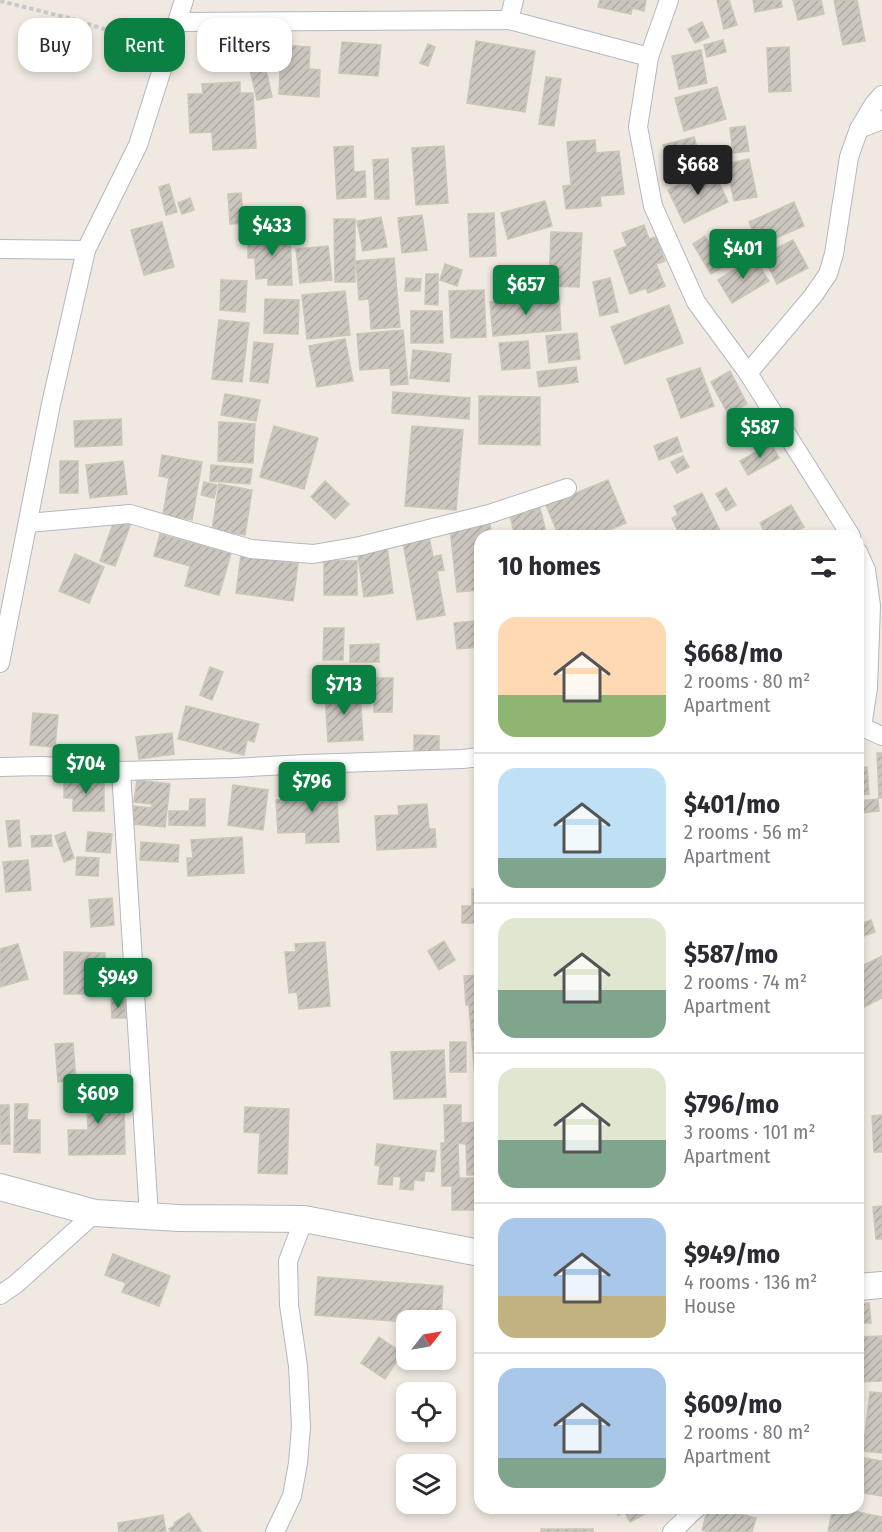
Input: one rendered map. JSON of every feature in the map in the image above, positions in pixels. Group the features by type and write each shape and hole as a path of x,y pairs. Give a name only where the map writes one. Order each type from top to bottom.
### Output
{"street":[{"path":"178,18 184,0"},
{"path":"509,20 514,0"},
{"path":"669,0 649,57 638,127 653,206 696,302 748,373 847,530"},
{"path":"185,22 509,20 649,57"},
{"path":"0,663 9,575 28,523 51,404 86,250 138,145 161,72"},
{"path":"748,373 813,296 828,274 834,254 849,157 859,129 882,95"},
{"path":"859,129 882,120"},
{"path":"0,249 86,250"},
{"path":"28,523 130,514 251,549 313,554 360,546 489,514 567,488"},
{"path":"864,708 868,688 874,566"},
{"path":"864,729 882,736"},
{"path":"0,767 42,766 121,771 474,758"},
{"path":"121,771 149,1216"},
{"path":"0,1187 95,1213 304,1219 474,1252"},
{"path":"0,1294 16,1284 95,1213"},
{"path":"275,1532 292,1496 300,1439 298,1366 289,1305 288,1261 304,1219"},
{"path":"864,1286 882,1285"},
{"path":"672,1532 689,1514"}],"path":[{"path":"0,1 104,29"}],"building":[{"path":"600,0 646,0 644,11 632,8 631,14 598,7"},
{"path":"717,0 729,0 737,25 724,29"},
{"path":"753,0 781,0 782,7 755,12"},
{"path":"793,0 821,0 824,14 798,20"},
{"path":"834,0 857,0 865,41 843,45"},
{"path":"702,22 709,37 695,43 688,29"},
{"path":"723,40 726,52 707,57 704,45"},
{"path":"476,41 535,51 525,112 467,103"},
{"path":"342,42 381,45 378,76 339,73"},
{"path":"428,44 435,47 428,66 420,63"},
{"path":"292,46 310,47 309,69 320,70 319,97 279,94 280,72 292,72"},
{"path":"789,47 791,91 769,92 767,48"},
{"path":"701,50 707,83 679,89 672,56"},
{"path":"251,72 267,72 272,97 257,100"},
{"path":"546,77 561,79 554,126 539,124"},
{"path":"240,82 240,93 253,93 256,148 213,150 212,132 190,133 188,94 203,94 202,84"},
{"path":"717,87 726,119 684,131 675,98"},
{"path":"745,126 749,151 733,153 730,128"},
{"path":"694,137 703,168 671,176 663,145"},
{"path":"595,140 596,153 619,151 624,194 600,196 601,206 566,209 563,186 571,185 567,142"},
{"path":"353,146 354,172 365,171 366,197 337,199 334,147"},
{"path":"444,146 448,203 416,205 412,148"},
{"path":"388,159 389,199 375,199 373,160"},
{"path":"749,159 757,197 734,201 726,164"},
{"path":"712,168 728,202 684,223 668,190"},
{"path":"169,184 177,212 166,215 159,187"},
{"path":"241,193 244,223 230,224 228,194"},
{"path":"190,198 194,210 182,214 178,203"},
{"path":"545,201 552,226 508,239 501,213"},
{"path":"794,202 804,226 759,245 749,222"},
{"path":"494,213 496,256 470,257 468,214"},
{"path":"422,215 427,250 402,253 398,218"},
{"path":"381,217 387,247 363,251 357,221"},
{"path":"334,219 355,219 355,282 335,282"},
{"path":"162,222 174,267 144,275 131,230"},
{"path":"644,225 649,239 656,237 665,261 656,264 665,286 648,293 646,288 630,294 614,251 627,246 622,233"},
{"path":"551,232 582,233 579,287 549,286"},
{"path":"290,233 292,285 268,285 268,278 256,279 255,258 248,258 248,234"},
{"path":"705,236 709,243 714,240 726,259 732,255 735,259 711,274 693,244"},
{"path":"793,240 808,268 777,284 763,255"},
{"path":"328,246 332,280 300,283 296,249"},
{"path":"754,257 769,281 732,303 718,280"},
{"path":"394,258 400,327 371,329 369,299 359,300 356,261"},
{"path":"445,264 462,270 457,286 440,280"},
{"path":"426,274 438,274 438,305 425,304"},
{"path":"406,278 421,279 420,291 405,291"},
{"path":"610,278 618,312 600,316 593,282"},
{"path":"221,280 247,281 245,312 220,310"},
{"path":"484,290 486,337 451,338 449,291"},
{"path":"345,291 350,335 307,339 302,295"},
{"path":"559,296 561,330 493,336 490,302"},
{"path":"265,299 299,300 298,334 264,333"},
{"path":"669,305 683,343 625,364 611,327"},
{"path":"411,311 442,311 443,343 411,343"},
{"path":"219,320 249,323 242,382 212,379"},
{"path":"403,330 408,384 391,385 390,368 360,370 357,334"},
{"path":"577,333 580,359 549,363 546,336"},
{"path":"345,339 353,381 317,387 309,346"},
{"path":"528,341 530,368 502,370 499,343"},
{"path":"254,342 273,344 268,383 250,381"},
{"path":"413,350 451,354 449,382 410,378"},
{"path":"576,367 578,382 539,387 537,372"},
{"path":"700,368 714,406 681,418 667,379"},
{"path":"730,371 747,404 728,414 711,382"},
{"path":"393,392 470,398 469,419 392,413"},
{"path":"225,394 260,400 256,421 221,415"},
{"path":"479,396 540,397 540,445 479,444"},
{"path":"121,419 122,445 75,447 74,421"},
{"path":"219,422 255,424 253,463 218,461"},
{"path":"274,426 318,438 304,489 260,477"},
{"path":"412,426 463,430 456,510 405,506"},
{"path":"677,437 682,451 659,460 654,446"},
{"path":"771,443 779,458 748,475 740,461"},
{"path":"162,455 202,462 192,520 163,515 169,478 159,476"},
{"path":"683,456 689,467 677,473 671,462"},
{"path":"60,461 78,461 78,493 60,493"},
{"path":"123,461 127,494 90,498 86,465"},
{"path":"211,465 252,469 250,484 210,481"},
{"path":"608,480 626,523 609,530 556,530 546,505"},
{"path":"325,481 349,504 335,519 311,497"},
{"path":"204,482 217,485 214,498 201,495"},
{"path":"219,484 252,490 245,535 212,530"},
{"path":"726,488 736,505 726,511 716,494"},
{"path":"702,493 720,530 677,530 672,518 678,515 674,506"},
{"path":"791,505 804,527 799,530 764,530 760,523"},
{"path":"540,508 546,530 514,530 510,516"},
{"path":"115,518 131,523 115,566 100,561"},
{"path":"490,524 490,530 474,530 474,591 457,592 450,529"},
{"path":"428,532 433,557 441,555 444,570 437,571 445,615 417,620 402,537"},
{"path":"160,534 231,553 219,595 185,586 190,566 154,556"},
{"path":"387,546 393,593 364,597 357,550"},
{"path":"75,554 104,567 89,603 59,591"},
{"path":"241,555 298,564 293,601 236,593"},
{"path":"324,560 357,561 357,595 324,595"},
{"path":"474,621 474,647 457,649 454,623"},
{"path":"324,628 344,628 343,660 323,660"},
{"path":"379,644 379,662 350,662 350,645"},
{"path":"210,667 223,672 212,700 200,695"},
{"path":"374,678 393,678 392,712 374,712"},
{"path":"360,691 363,740 328,742 325,693"},
{"path":"186,706 259,724 254,742 247,740 244,755 178,739"},
{"path":"33,713 58,715 55,747 30,745"},
{"path":"172,733 174,754 139,759 136,737"},
{"path":"414,735 439,736 439,755 414,754"},
{"path":"877,753 882,753 882,798 879,798"},
{"path":"864,767 867,767 869,794 864,794"},
{"path":"137,780 170,784 165,827 132,824 134,806 152,808 152,804 134,802"},
{"path":"336,780 339,842 306,843 306,832 278,833 276,800 302,799 301,781"},
{"path":"64,781 104,781 104,811 73,811 73,798 64,798"},
{"path":"233,785 268,790 263,830 228,825"},
{"path":"190,799 205,799 205,826 169,825 169,811 189,811"},
{"path":"878,799 879,811 864,813 864,800"},
{"path":"427,804 429,829 435,829 436,847 377,850 375,816 399,815 398,806"},
{"path":"19,820 21,846 9,847 6,821"},
{"path":"65,832 74,858 64,862 55,836"},
{"path":"88,832 112,834 110,853 86,851"},
{"path":"51,835 52,846 32,847 31,836"},
{"path":"242,837 244,873 188,876 187,858 193,858 191,840"},
{"path":"141,842 179,845 178,862 140,860"},
{"path":"77,857 99,858 98,876 76,875"},
{"path":"28,860 31,890 6,892 3,862"},
{"path":"472,889 474,889 474,923 462,923 462,906 472,906"},
{"path":"112,898 114,925 91,927 89,900"},
{"path":"871,920 875,932 864,936 864,923"},
{"path":"444,941 455,960 439,970 428,951"},
{"path":"325,942 330,1006 299,1009 297,992 289,993 285,952 296,952 295,944"},
{"path":"18,944 28,979 0,987 0,949"},
{"path":"64,952 105,953 105,985 99,984 99,994 64,994"},
{"path":"882,956 882,998 864,1007 864,965"},
{"path":"474,975 474,1066 469,1005 466,1005 464,976"},
{"path":"111,1000 125,1000 126,1018 112,1018"},
{"path":"450,1042 466,1042 466,1072 450,1072"},
{"path":"73,1043 76,1081 58,1082 55,1044"},
{"path":"444,1050 446,1097 394,1099 391,1052"},
{"path":"124,1094 125,1154 69,1155 68,1130 88,1130 87,1109 64,1110 64,1095"},
{"path":"15,1104 28,1104 27,1120 40,1120 40,1153 14,1152"},
{"path":"0,1105 9,1105 10,1144 1,1144"},
{"path":"444,1105 461,1105 461,1123 474,1122 474,1175 467,1175 466,1144 458,1143 459,1178 474,1178 474,1210 452,1210 452,1186 442,1186 441,1143 445,1143"},
{"path":"245,1107 289,1109 287,1174 258,1173 260,1133 244,1132"},
{"path":"882,1115 882,1152 874,1152 872,1116"},
{"path":"377,1144 436,1151 434,1172 425,1171 424,1181 414,1180 413,1190 400,1189 401,1177 393,1176 392,1185 378,1184 380,1166 375,1165"},
{"path":"882,1206 882,1239 876,1239 873,1207"},
{"path":"113,1254 170,1276 159,1306 122,1292 126,1283 105,1275"},
{"path":"318,1277 443,1286 442,1310 396,1310 396,1321 315,1315"},
{"path":"864,1303 869,1303 871,1323 864,1323"},
{"path":"882,1336 882,1381 864,1382 864,1337"},
{"path":"379,1337 396,1349 396,1362 385,1379 361,1363"},
{"path":"870,1392 882,1393 882,1453 864,1451"},
{"path":"864,1458 882,1461 882,1496 864,1493"},
{"path":"189,1513 201,1531 171,1532 169,1529 175,1525 174,1523"},
{"path":"864,1513 882,1517 882,1532 828,1531 832,1514"},
{"path":"626,1514 645,1514 630,1522"},
{"path":"706,1514 739,1514 756,1518 752,1532 702,1530"},
{"path":"163,1515 166,1532 119,1532 118,1523"},
{"path":"541,1529 593,1529 593,1532 541,1532"}]}
